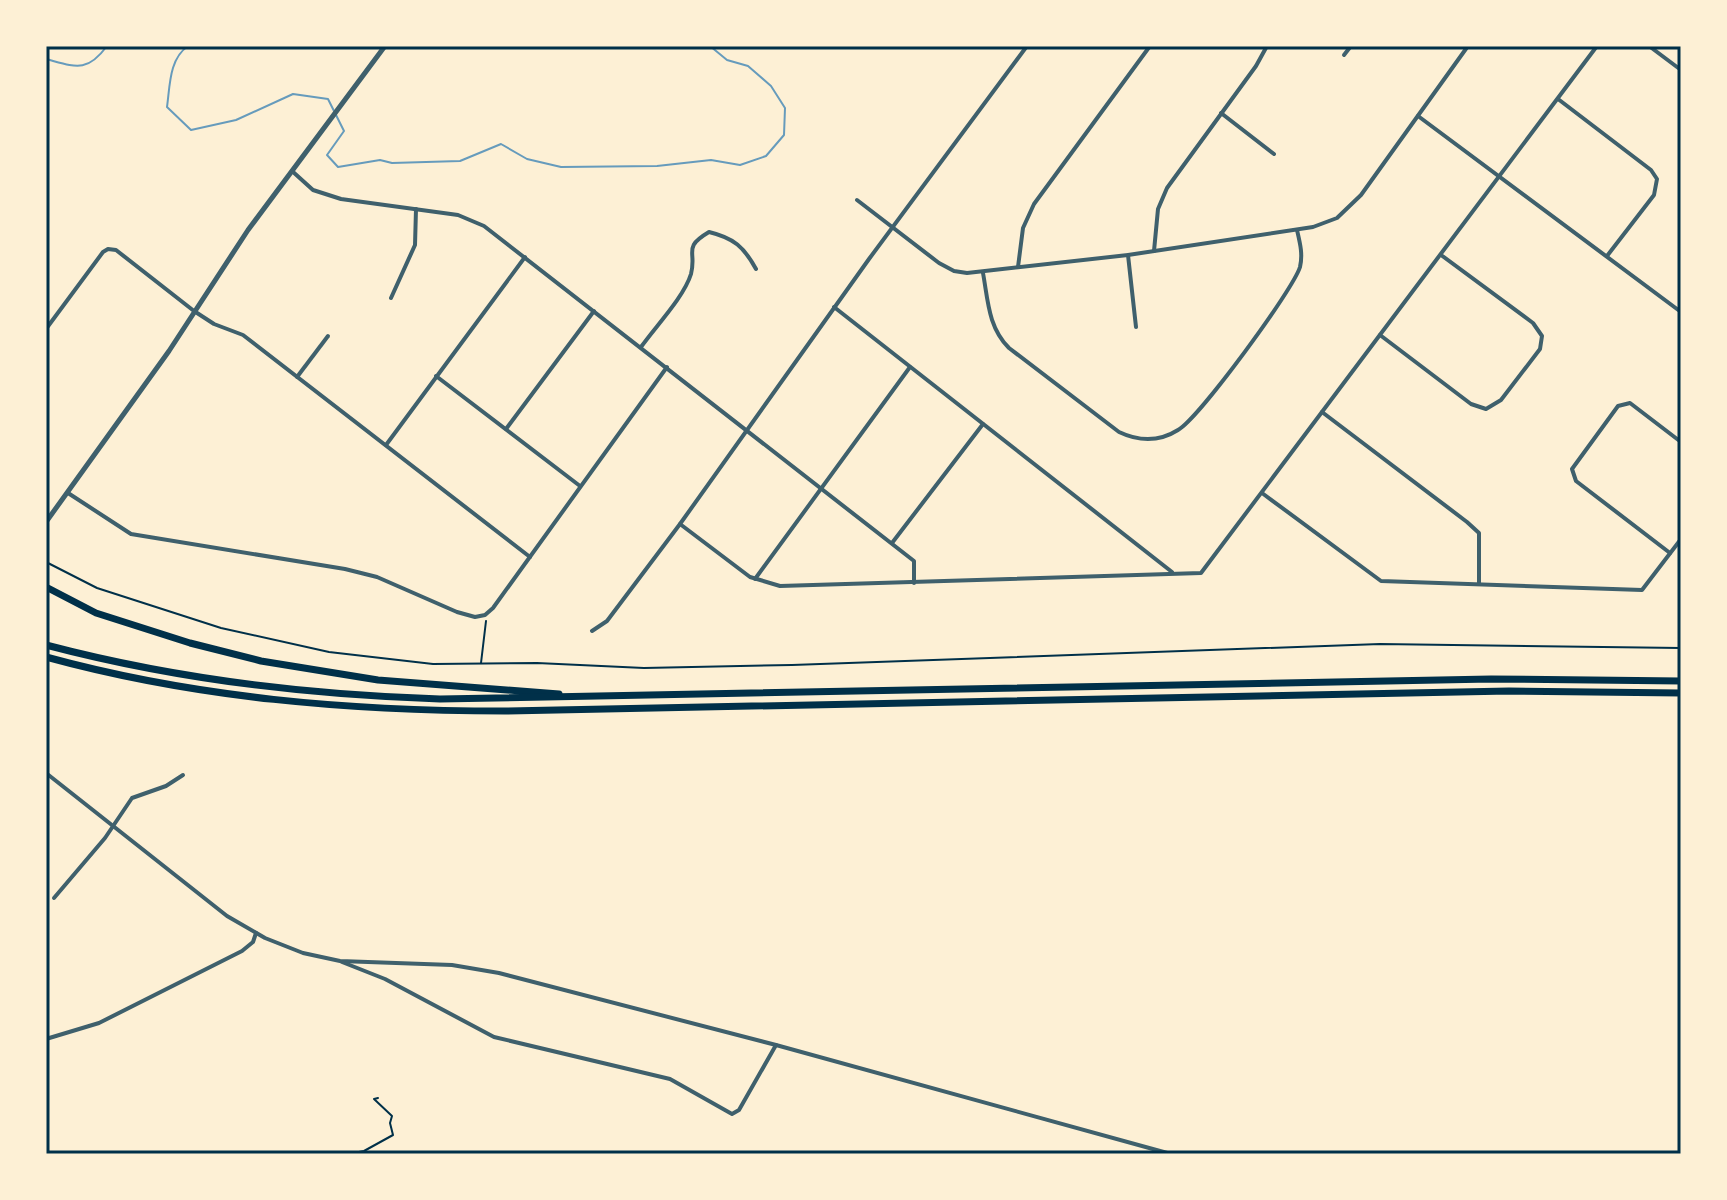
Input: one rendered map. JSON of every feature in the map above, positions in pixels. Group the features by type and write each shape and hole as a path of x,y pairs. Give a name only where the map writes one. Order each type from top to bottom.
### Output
{"highway":[{"path":"46,587 85,609 213,650 261,661 378,680 581,697"},
{"path":"46,645 180,674 311,692 440,699 1459,679 1681,681"},
{"path":"46,657 143,679 239,695 337,706 421,710 505,711 1509,691 1681,693"}],"street":[{"path":"46,522 133,402 248,230 385,46"},
{"path":"592,631 607,621 680,524 892,227 1027,46"},
{"path":"1018,267 1023,228 1034,204 1150,46"},
{"path":"1154,251 1158,209 1163,195 1256,66 1267,46"},
{"path":"1344,55 1351,46"},
{"path":"857,200 949,268 960,272 983,273 1128,255 1297,230 1329,222 1350,207 1468,46"},
{"path":"680,524 755,579 792,587 1201,573 1597,46"},
{"path":"1649,46 1681,70"},
{"path":"1558,99 1651,170 1657,179 1654,195 1606,256"},
{"path":"1221,113 1274,154"},
{"path":"1418,116 1681,312"},
{"path":"292,171 313,190 341,199 467,217 484,226 914,561 914,583"},
{"path":"391,298 415,245 416,209"},
{"path":"983,273 992,322 1009,348 1119,432 1134,438 1150,439 1178,430 1194,417 1268,318 1298,272 1301,254 1297,230"},
{"path":"641,347 691,272 690,252 696,240 709,232 724,235 745,249 756,269"},
{"path":"46,329 108,249 123,254 194,311 214,324 243,335 530,557"},
{"path":"1128,255 1136,327"},
{"path":"1380,335 1471,404 1482,409 1490,408 1501,400 1540,349 1542,336 1533,323 1441,255"},
{"path":"386,445 525,257"},
{"path":"834,307 1174,574"},
{"path":"506,429 594,311"},
{"path":"297,377 328,336"},
{"path":"67,492 131,534 345,569 377,577 457,612 475,617 485,615 667,367"},
{"path":"755,579 910,367"},
{"path":"436,376 581,487"},
{"path":"1670,553 1576,481 1572,469 1618,406 1630,403 1681,442"},
{"path":"1322,412 1479,533 1479,584"},
{"path":"892,543 984,423"},
{"path":"1261,493 1381,581 1642,590 1681,539"},
{"path":"46,773 215,907 256,933 303,953 340,961 385,979 494,1037 670,1079 732,1114 739,1110 776,1045"},
{"path":"54,898 132,798 166,786 183,775"},
{"path":"46,1039 80,1031 136,1006 242,951 253,942 256,933"},
{"path":"340,961 437,964 478,969 776,1045 1171,1154"}],"path":[{"path":"46,562 97,588 221,628 329,652 433,664 537,663 644,668 792,665 1380,644 1681,648"},
{"path":"481,664 485,615"},
{"path":"348,1154 364,1151 393,1135 392,1116 374,1099 378,1098"},
{"path":"127,1154 144,1154"}],"waterway":[{"path":"46,59 80,66 93,61 107,46"},
{"path":"188,46 174,65 167,107 191,130 236,120 293,94 328,99 344,131 327,155 338,167 380,160 392,163 460,161 501,144 527,159 561,167 657,166 711,160 740,165 766,156 784,135 785,108 771,86 748,66 727,60 710,46"}]}
